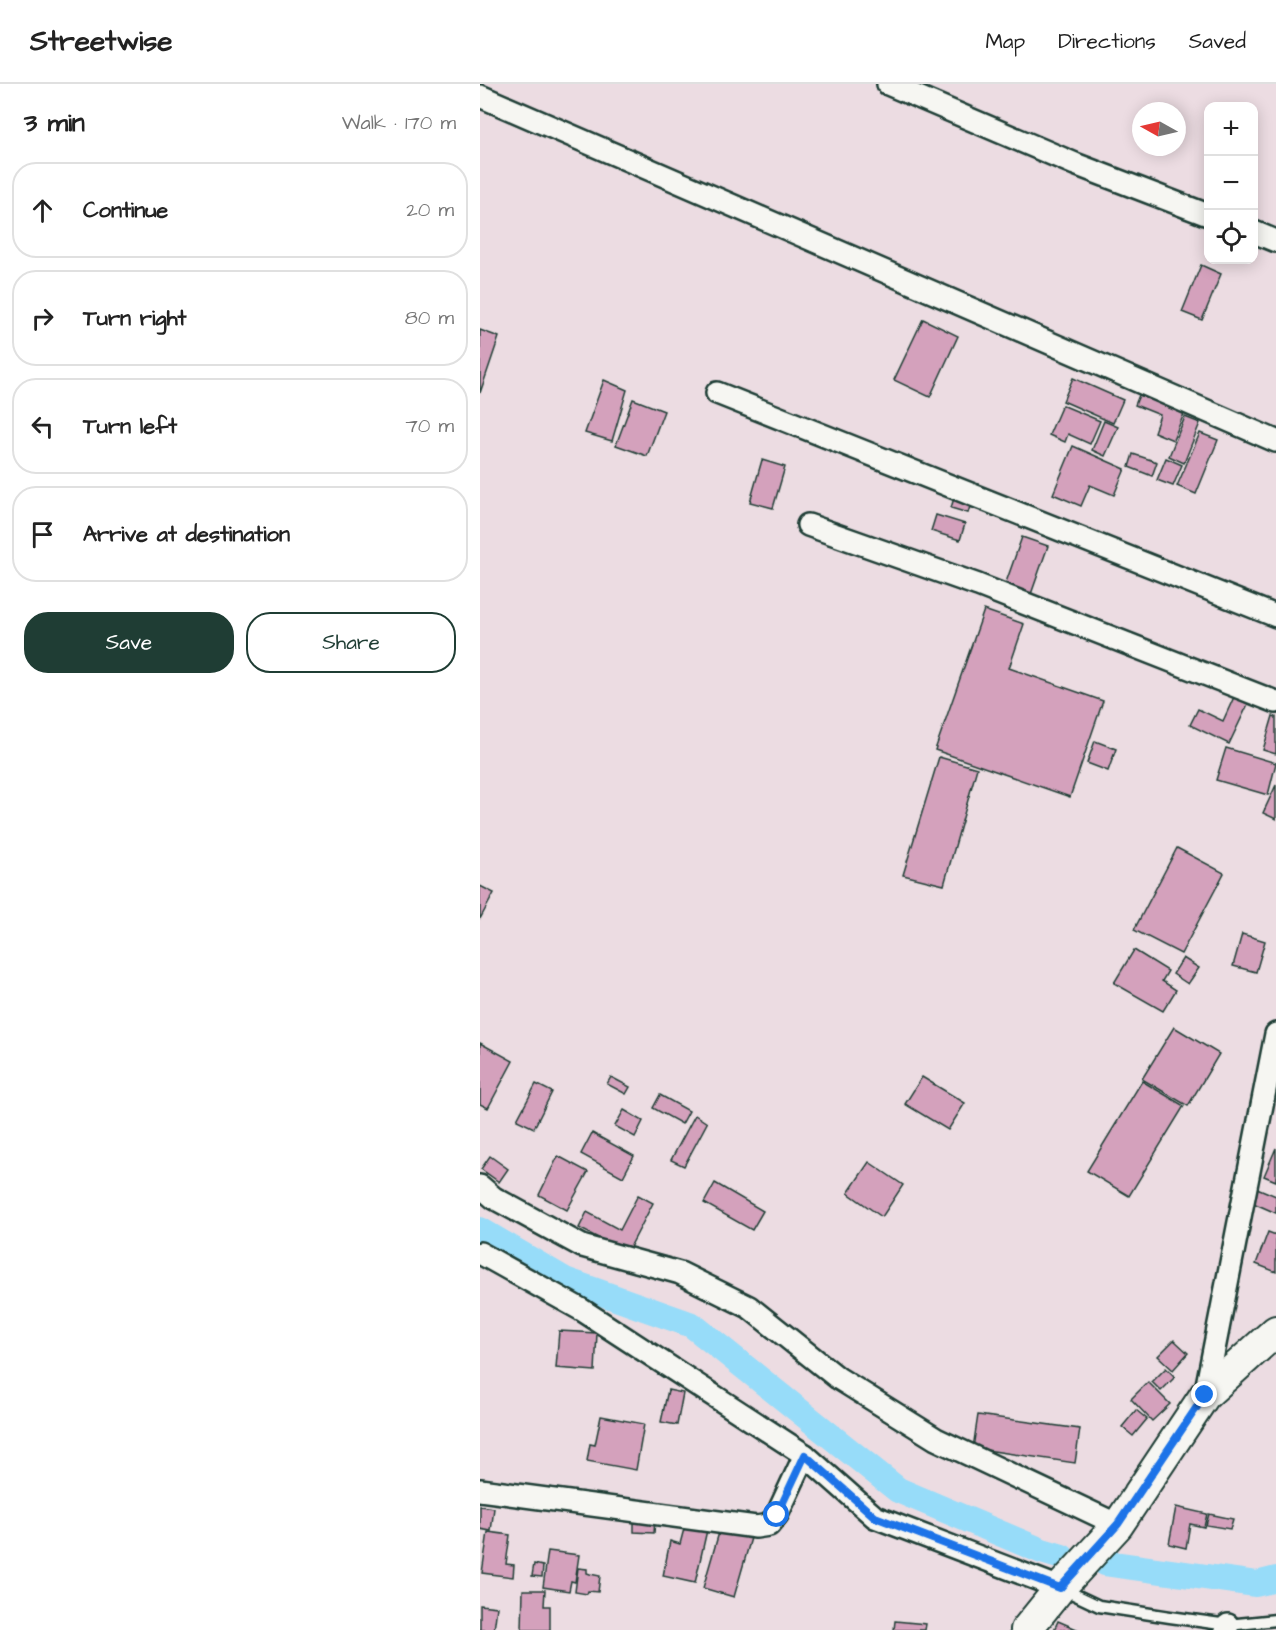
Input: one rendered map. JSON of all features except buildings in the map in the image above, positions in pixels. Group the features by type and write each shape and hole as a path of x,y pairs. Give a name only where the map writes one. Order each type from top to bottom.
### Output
{"street":[{"path":"888,84 1075,164 1204,213"},
{"path":"480,96 1276,441"},
{"path":"1258,234 1276,241"},
{"path":"717,393 1276,616"},
{"path":"808,525 978,585 1276,702"},
{"path":"1205,1395 1276,1034"},
{"path":"480,1186 494,1198 582,1246 680,1273 749,1307 838,1378 936,1439 1118,1524"},
{"path":"480,1253 582,1310 805,1455 875,1517 1060,1588"},
{"path":"1026,1630 1060,1588 1118,1524 1205,1395 1276,1331"},
{"path":"480,1490 756,1527 769,1525 777,1515 805,1455"}],"lane":[{"path":"1060,1588 1099,1606 1227,1627 1276,1620"}],"waterway":[{"path":"480,1230 565,1280 692,1325 898,1490 1042,1551 1062,1557"},
{"path":"1105,1563 1256,1584 1276,1579"}],"route":[{"path":"777,1515 805,1455 875,1517 1060,1588 1118,1524 1205,1395"}]}
